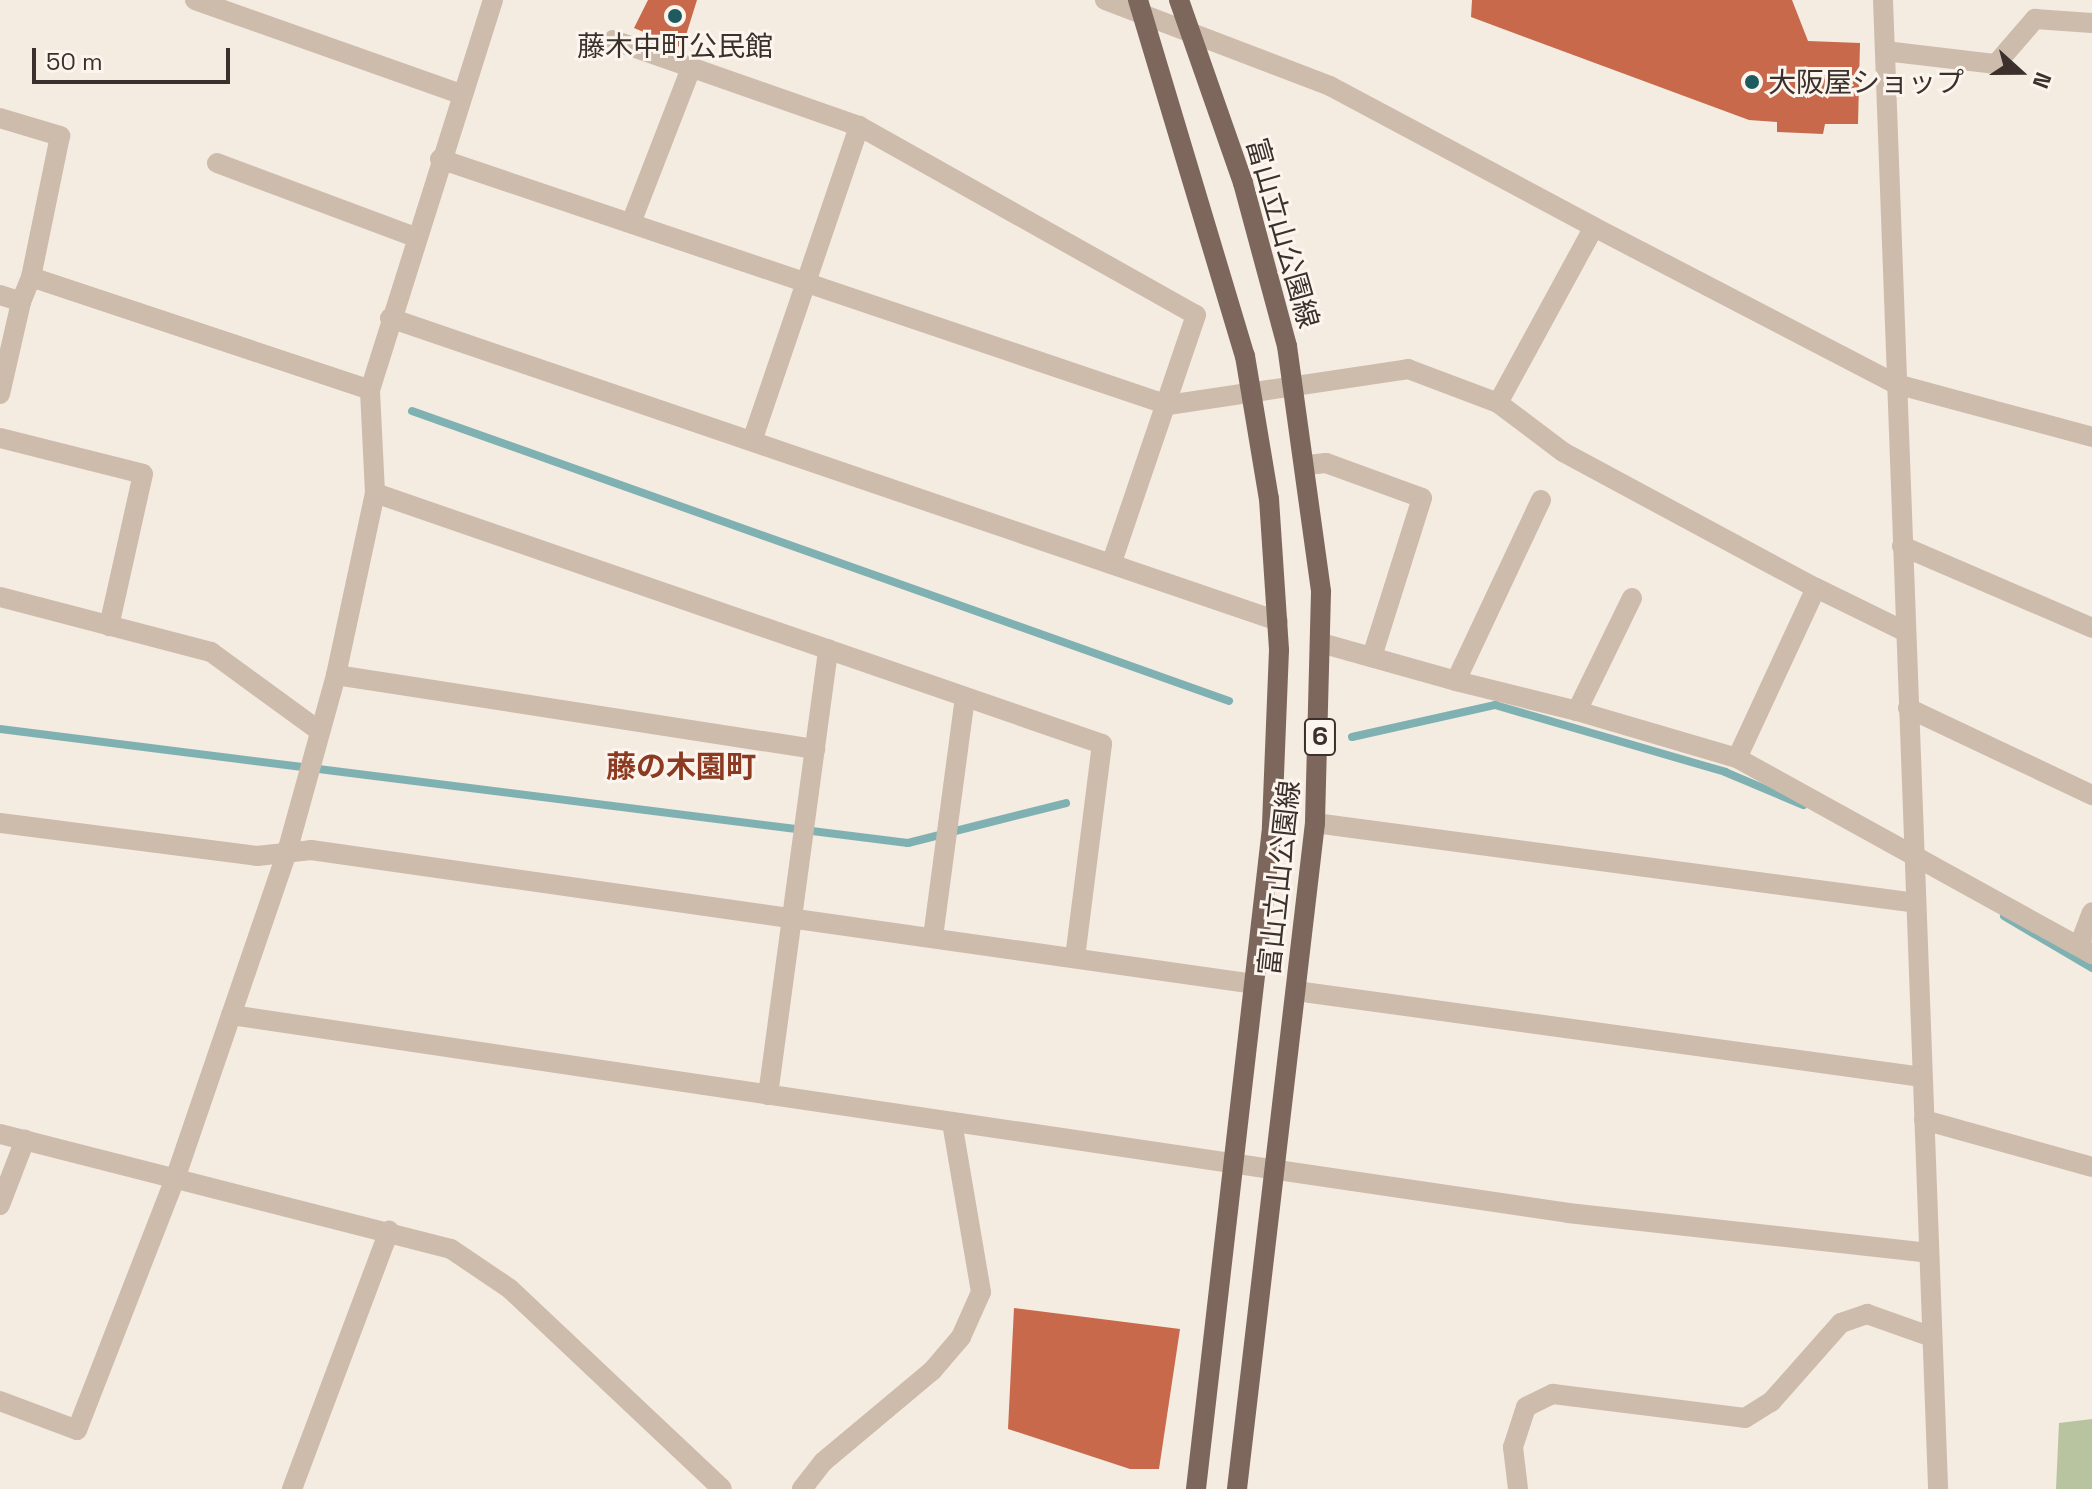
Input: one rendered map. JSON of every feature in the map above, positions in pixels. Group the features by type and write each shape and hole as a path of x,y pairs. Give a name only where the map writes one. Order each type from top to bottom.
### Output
{"main road":[{"name":"富山立山公園線","path":"1179,0 1243,183 1295,388 1307,465 1321,643 1315,823 1237,1489"},
{"name":"富山立山公園線","path":"1141,8 1209,215 1252,393 1278,621 1278,770 1196,1489"}],"street":[{"path":"195,0 460,94"},
{"path":"0,1401 77,1430 175,1179 287,852 318,730 336,675 375,493 370,390 460,94 493,0"},
{"path":"1105,0 1141,8 1191,35 1330,86 1896,384 2092,437"},
{"path":"1883,0 1938,1489"},
{"path":"1885,51 1996,64 2035,19 2092,23"},
{"path":"613,40 859,126 1196,315 1168,405 1111,564"},
{"path":"631,223 691,68"},
{"path":"0,118 60,136 31,277 21,302 0,394"},
{"path":"752,441 802,281 859,126"},
{"path":"440,159 1168,405 1408,369 1498,403 1563,452 1816,588 1906,632"},
{"path":"217,163 415,237"},
{"path":"1498,403 1594,227"},
{"path":"31,277 370,390"},
{"path":"0,295 21,302"},
{"path":"390,318 1278,621"},
{"path":"0,438 143,474 109,626"},
{"path":"1307,465 1326,463 1422,498 1372,657"},
{"path":"375,493 1102,744 1075,957"},
{"path":"1456,681 1541,500"},
{"path":"1902,546 2092,628"},
{"path":"1737,758 1816,588"},
{"path":"0,597 211,652 318,730"},
{"path":"1577,711 1632,598"},
{"path":"1321,643 1577,711 1737,758 1914,851 2085,950 2092,912"},
{"path":"768,1095 828,649"},
{"path":"336,675 815,749"},
{"path":"933,937 965,697"},
{"path":"1908,708 2092,795"},
{"path":"0,823 257,856 287,852 794,918 1254,984"},
{"path":"1315,823 1916,903"},
{"path":"1296,991 1922,1077"},
{"path":"231,1015 1568,1213 1929,1253"},
{"path":"1924,1120 2092,1167"},
{"path":"802,1489 823,1462 932,1371 961,1337 981,1292 952,1123"},
{"path":"0,1134 451,1249 510,1289 722,1489"},
{"path":"0,1205 25,1140"},
{"path":"292,1489 389,1231"},
{"path":"1518,1489 1513,1447 1526,1407 1553,1394 1745,1418 1771,1402 1841,1323 1867,1314 1932,1337"}],"green space":[{"path":"2092,1419 2092,1489 2056,1489 2059,1423"}],"building":[{"path":"648,0 697,0 682,48 634,28"},
{"name":"大阪屋ショップ","path":"1472,0 1792,0 1808,41 1860,43 1858,124 1825,124 1823,134 1777,132 1777,122 1749,120 1471,17"},
{"path":"1014,1308 1180,1329 1159,1469 1130,1469 1008,1429"}],"waterway":[{"path":"412,411 1229,701"},
{"path":"1352,737 1495,705 1725,772 1803,805"},
{"path":"0,729 908,843 1066,803"},
{"path":"2004,916 2092,968"}],"place":[{"name":"藤木中町公民館","path":"675,16"},
{"name":"大阪屋ショップ","path":"1752,82"}],"district":[{"name":"藤の木園町","path":"681,767"}]}
